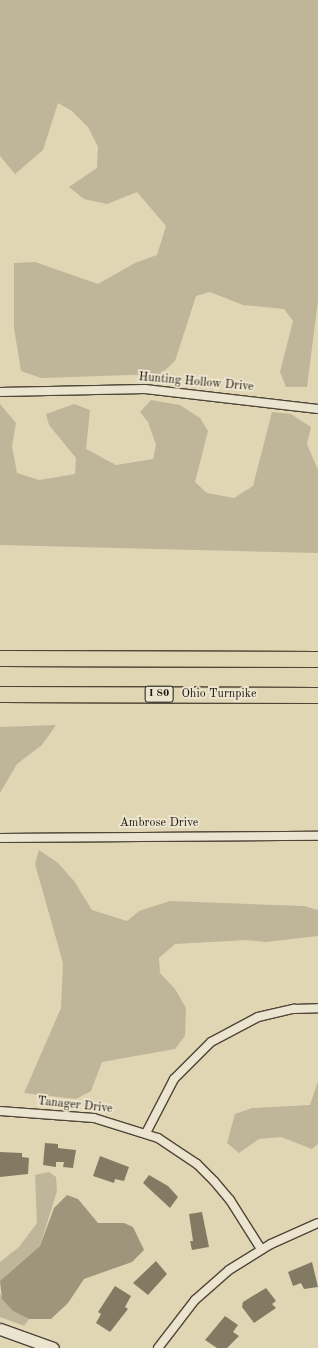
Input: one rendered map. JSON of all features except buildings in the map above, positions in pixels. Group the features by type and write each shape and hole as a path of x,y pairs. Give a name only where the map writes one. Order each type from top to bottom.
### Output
{"highway":[{"path":"0,658 318,659"},
{"name":"Ohio Turnpike","path":"0,694 318,695"}],"street":[{"name":"Hunting Hollow Drive","path":"0,392 161,390 318,409"},
{"name":"Ambrose Drive","path":"0,838 318,836"},
{"path":"146,1133 174,1079 211,1042 258,1017 294,1009 318,1008"},
{"name":"Tanager Drive","path":"0,1111 94,1118 146,1133 178,1150 214,1181 230,1200 261,1249"},
{"path":"158,1348 201,1294 229,1270 261,1249 318,1223"},
{"path":"0,1329 53,1348"}],"shaded area":[{"path":"0,0 318,0 318,300 307,387 286,387 280,372 293,321 284,309 243,305 210,292 196,296 175,361 161,374 41,378 21,371 14,328 14,263 35,262 98,284 135,263 157,255 166,226 137,192 107,204 84,199 69,187 97,168 98,147 88,127 72,111 58,103 43,150 15,174 0,156"},
{"path":"151,400 180,405 200,418 208,431 195,482 207,493 234,498 253,486 272,412 291,414 311,427 307,444 318,470 318,553 0,545 0,404 16,423 12,446 17,473 39,480 75,474 76,458 49,425 46,414 74,404 90,410 86,449 116,465 153,459 156,445 148,422 140,412"},
{"path":"56,725 42,745 17,764 0,793 0,727"},
{"path":"39,850 58,863 74,881 92,910 127,921 139,911 170,901 304,906 318,910 318,936 266,942 246,940 175,944 159,958 160,973 175,989 186,1008 185,1036 175,1049 102,1062 91,1091 76,1099 24,1093 61,1008 63,963 35,864"},
{"path":"318,1081 318,1144 312,1149 281,1137 259,1139 239,1153 227,1143 235,1114 252,1108 310,1105"},
{"path":"49,1172 56,1177 57,1191 40,1246 0,1281 0,1262 19,1247 37,1223 35,1175"},
{"path":"67,1195 78,1199 98,1223 124,1223 133,1227 144,1250 132,1262 84,1279 68,1303 51,1319 29,1319 13,1311 2,1299 0,1281 40,1246 54,1208"},
{"path":"0,1294 13,1311 29,1319 24,1326 0,1317"}]}
